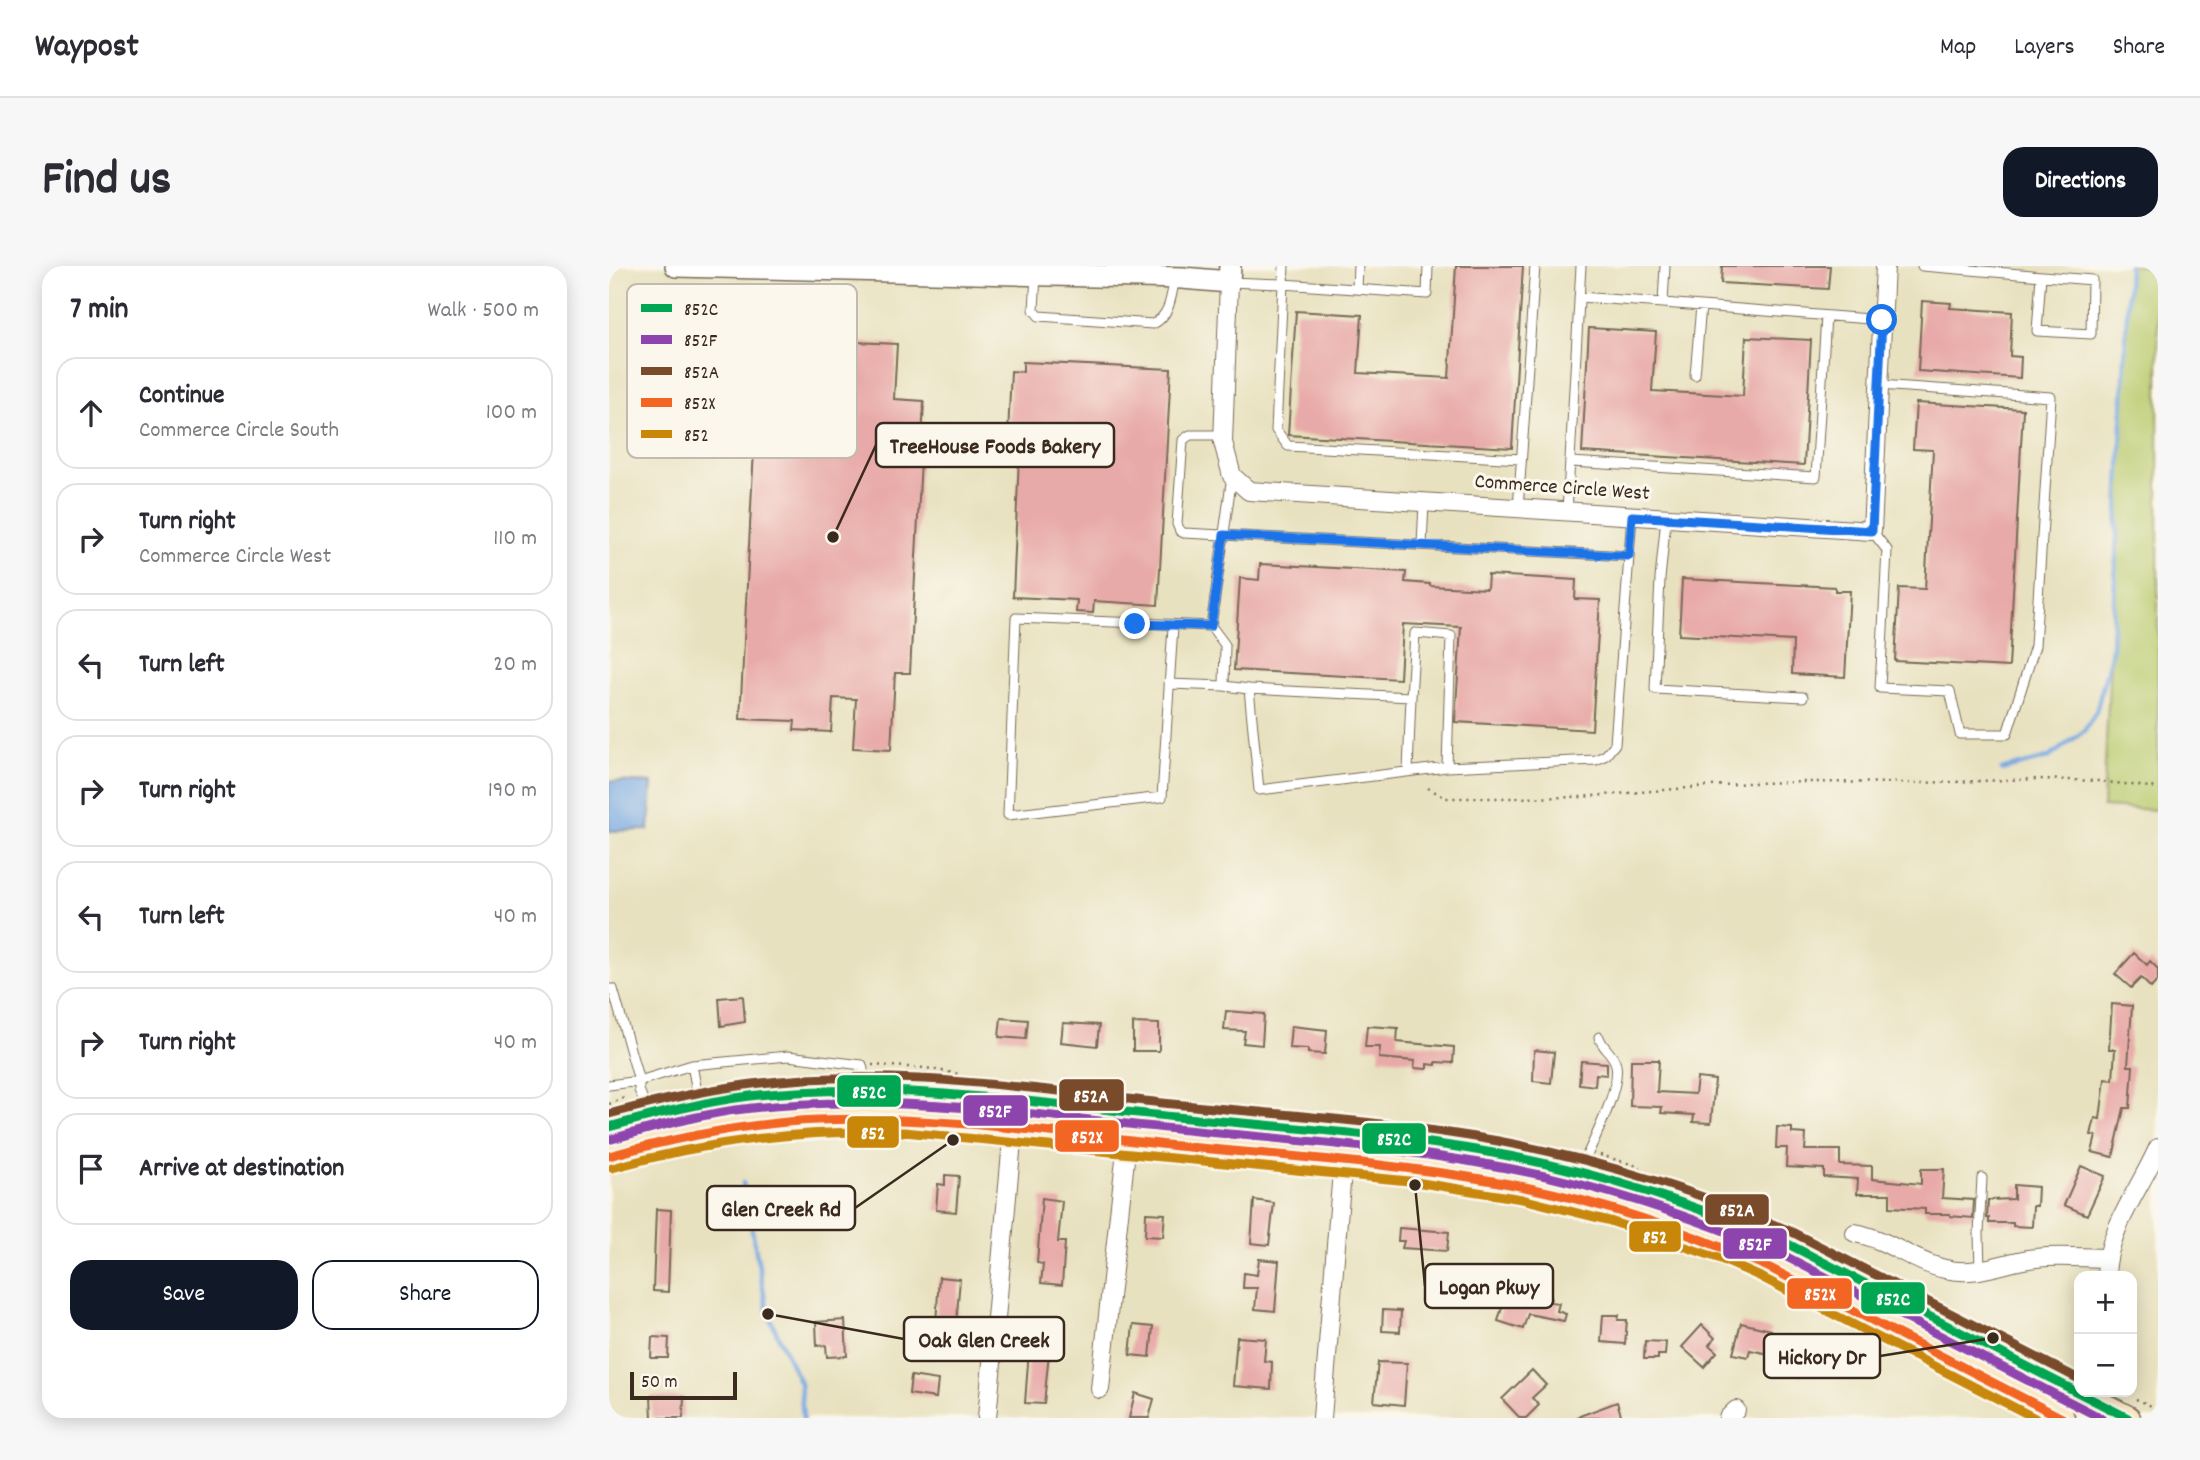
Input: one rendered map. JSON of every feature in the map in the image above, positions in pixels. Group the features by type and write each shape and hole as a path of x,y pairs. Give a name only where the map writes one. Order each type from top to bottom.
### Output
{"main road":[{"path":"609,1127 649,1114 756,1094 867,1089 1000,1098 1489,1152 1579,1171 1671,1197 1728,1217 1786,1243 2074,1389"},
{"path":"609,1156 710,1130 811,1119 875,1118 1411,1169 1524,1187 1613,1209 1722,1247 1785,1275 2064,1418"},
{"path":"2097,1397 2131,1408"}],"street":[{"path":"676,266 955,269 1036,275 1070,271 1175,278 1230,274 1223,442 1232,476"},
{"path":"1872,531 1885,266"},
{"name":"Commerce Circle West","path":"1232,476 1249,491 1872,531"},
{"path":"988,1394 1013,1130"},
{"path":"987,1418 1013,1130"},
{"path":"1322,1418 1345,1134"},
{"path":"1100,1389 1127,1141"},
{"path":"1855,1233 1872,1236 1945,1269 1962,1272 2033,1258 2106,1267 2120,1222 2158,1148"},
{"path":"2064,1418 2075,1397"}],"lane":[{"path":"1283,266 1276,430 1288,446 1521,459"},
{"path":"1357,289 1358,266"},
{"path":"1230,274 1283,284 1427,294 1428,266"},
{"path":"1518,509 1535,266"},
{"path":"1567,512 1581,266"},
{"path":"1663,303 1665,266"},
{"path":"1922,266 2092,280 2091,334 2037,331 2041,276"},
{"path":"1036,275 1034,310 1039,316 1153,324 1166,314 1175,278"},
{"path":"1579,297 1882,320"},
{"path":"1695,375 1701,306"},
{"path":"1571,462 1816,477 1826,316"},
{"path":"1872,531 1887,551 1880,688 1950,691 1960,734 2007,734 2035,646 2051,397 1879,385"},
{"path":"1224,435 1189,435 1183,440 1177,524 1184,533 1629,556"},
{"path":"1224,686 1225,645 1211,626 1232,476"},
{"path":"1422,545 1424,503"},
{"path":"1249,689 1259,790 1447,767 1596,760 1606,755 1615,744 1632,516"},
{"path":"1666,518 1655,689 1803,697"},
{"path":"1173,626 1162,797 1008,815 1016,618 1211,626"},
{"path":"1408,771 1415,633 1451,636 1447,767"},
{"path":"1169,684 1411,696"},
{"path":"609,989 613,989 639,1081 639,1090 649,1114"},
{"path":"1579,1171 1613,1094 1616,1077 1616,1061 1601,1044 1599,1037"},
{"path":"609,1085 639,1081 692,1065 788,1056 862,1065 867,1089"},
{"path":"692,1065 700,1103"},
{"path":"1980,1270 1982,1178"}],"path":[{"path":"1428,788 1446,797 1483,798 1580,797 1748,783 1807,782 1919,783 2039,779 2098,781 2158,788"},
{"path":"2131,1408 2158,1409"}],"green space":[{"path":"2129,266 2158,266 2158,810 2103,807"}],"water":[{"path":"609,781 652,783 649,830 609,831"}],"building":[{"path":"1456,266 1523,266 1512,448 1288,435 1296,311 1362,315 1358,373 1449,378"},
{"path":"1722,266 1830,266 1828,289 1721,283"},
{"path":"1922,301 1951,303 1950,308 2012,312 2010,356 2021,357 2020,378 1918,371"},
{"path":"1589,328 1656,332 1652,391 1743,396 1746,337 1811,340 1804,465 1582,452"},
{"path":"857,342 897,344 894,399 924,401 910,673 895,673 891,750 853,748 856,699 833,698 831,732 794,730 795,721 740,719 754,458 857,458"},
{"path":"1023,362 1171,369 1158,605 1094,601 1093,613 1076,612 1077,600 1013,597 1019,456 1007,455 1011,371 1023,372"},
{"path":"1916,403 2023,409 2009,667 1895,661 1899,588 1925,589 1933,450 1913,449"},
{"path":"1260,564 1406,572 1405,582 1487,589 1488,575 1576,580 1575,599 1600,600 1592,730 1455,722 1461,627 1403,624 1400,679 1234,670 1240,578 1259,580"},
{"path":"1682,579 1835,587 1835,591 1850,591 1845,677 1792,674 1793,641 1679,635"},
{"path":"2134,953 2147,965 2150,961 2158,969 2158,980 2151,988 2141,978 2131,988 2115,974"},
{"path":"743,996 745,1022 721,1026 719,998"},
{"path":"2112,1004 2132,1006 2128,1066 2133,1066 2130,1108 2124,1108 2113,1157 2092,1152 2096,1136 2091,1135 2095,1118 2100,1119 2105,1079 2113,1080 2115,1049 2109,1049"},
{"path":"1226,1011 1264,1014 1262,1045 1243,1043 1245,1031 1224,1030"},
{"path":"1001,1018 1028,1020 1026,1039 999,1037"},
{"path":"1063,1023 1099,1025 1097,1046 1061,1042"},
{"path":"1133,1023 1159,1024 1159,1051 1133,1051"},
{"path":"1291,1026 1327,1030 1325,1054 1308,1053 1308,1049 1289,1048"},
{"path":"1367,1026 1398,1028 1397,1042 1454,1047 1453,1063 1427,1064 1427,1069 1414,1068 1415,1061 1379,1058 1380,1047 1365,1047"},
{"path":"1534,1050 1554,1052 1551,1083 1533,1081"},
{"path":"1631,1060 1659,1060 1657,1092 1695,1094 1697,1078 1715,1080 1711,1123 1693,1122 1694,1115 1661,1113 1662,1107 1630,1106"},
{"path":"1581,1061 1607,1063 1607,1075 1596,1074 1595,1086 1579,1084"},
{"path":"1777,1127 1792,1128 1792,1133 1806,1134 1805,1150 1840,1150 1840,1165 1872,1166 1872,1179 1921,1184 1921,1169 1944,1169 1942,1198 1974,1200 1973,1218 1925,1214 1925,1209 1890,1207 1890,1194 1857,1194 1858,1179 1824,1177 1824,1169 1786,1167 1787,1148 1776,1148"},
{"path":"2081,1166 2105,1176 2087,1215 2064,1205"},
{"path":"945,1175 959,1176 956,1212 936,1210 938,1184 945,1185"},
{"path":"2014,1185 2038,1187 2037,1206 2033,1206 2032,1227 2013,1226 2013,1223 1989,1223 1988,1200 2014,1199"},
{"path":"1042,1198 1062,1201 1058,1242 1065,1242 1062,1285 1041,1283 1043,1264 1037,1263"},
{"path":"1254,1200 1274,1203 1269,1245 1251,1243"},
{"path":"656,1209 671,1210 668,1292 653,1291"},
{"path":"1146,1213 1165,1214 1163,1237 1145,1236"},
{"path":"1399,1228 1449,1232 1447,1251 1402,1248 1404,1241 1398,1241"},
{"path":"1259,1259 1279,1261 1275,1311 1255,1309 1257,1288 1243,1288 1244,1273 1257,1275"},
{"path":"939,1277 960,1279 956,1325 936,1324"},
{"path":"1506,1294 1537,1305 1539,1294 1551,1297 1550,1302 1559,1303 1557,1311 1566,1314 1564,1321 1528,1314 1523,1329 1498,1321"},
{"path":"1383,1310 1401,1311 1400,1332 1382,1331"},
{"path":"1603,1315 1619,1315 1618,1320 1627,1320 1625,1344 1601,1342"},
{"path":"1037,1319 1057,1321 1055,1343 1050,1342 1044,1404 1025,1403 1031,1323 1037,1324"},
{"path":"845,1320 847,1356 827,1357 826,1345 817,1346 816,1322"},
{"path":"1741,1323 1771,1330 1769,1335 1811,1354 1801,1376 1786,1370 1784,1375 1772,1370 1778,1356 1750,1350 1748,1357 1733,1354"},
{"path":"1133,1325 1153,1327 1150,1357 1130,1355"},
{"path":"1702,1325 1715,1338 1709,1345 1717,1352 1704,1367 1682,1347"},
{"path":"652,1337 669,1338 668,1358 651,1358"},
{"path":"1237,1337 1266,1339 1264,1361 1272,1362 1271,1389 1233,1386"},
{"path":"1645,1341 1666,1342 1665,1355 1658,1355 1658,1359 1644,1359"},
{"path":"1378,1362 1407,1363 1404,1405 1374,1402"},
{"path":"1532,1370 1546,1385 1532,1398 1539,1405 1526,1418 1520,1418 1502,1399"},
{"path":"911,1376 938,1380 936,1398 909,1394"},
{"path":"1135,1393 1154,1399 1149,1418 1129,1418"},
{"path":"651,1396 684,1397 683,1418 652,1418"},
{"path":"1617,1402 1622,1418 1577,1418 1577,1417"}],"waterway":[{"path":"2001,770 2048,758 2084,731 2096,712 2112,651 2129,266"},
{"path":"743,1183 768,1314 800,1383 803,1418"}],"transit line":[{"name":"852A","path":"609,1114 676,1097 745,1085 798,1079 905,1078 1013,1086 1376,1123 1498,1141 1610,1167 1684,1190 1756,1217 1792,1232 2074,1376"},
{"name":"852C","path":"609,1127 679,1109 750,1096 803,1092 910,1092 1335,1132 1414,1141 1531,1160 1642,1190 1786,1243 2128,1418"},
{"name":"852F","path":"612,1139 734,1110 805,1104 911,1104 1333,1144 1412,1153 1528,1172 1638,1201 1781,1254 2101,1418"},
{"name":"852X","path":"609,1156 687,1137 765,1124 818,1120 908,1120 1352,1162 1482,1179 1556,1194 1617,1211 1737,1254 1766,1266 2062,1418"},
{"name":"852","path":"612,1168 685,1150 757,1139 829,1133 904,1132 1409,1181 1522,1199 1610,1221 1718,1258 1761,1277 2035,1418"}],"place":[{"name":"TreeHouse Foods Bakery","path":"833,537"},
{"name":"Glen Creek Rd","path":"953,1140"},
{"name":"Logan Pkwy","path":"1415,1185"},
{"name":"Oak Glen Creek","path":"768,1314"},
{"name":"Hickory Dr","path":"1993,1338"}],"route":[{"path":"1135,624 1211,626 1224,535 1629,556 1632,516 1872,531 1882,320"}]}
